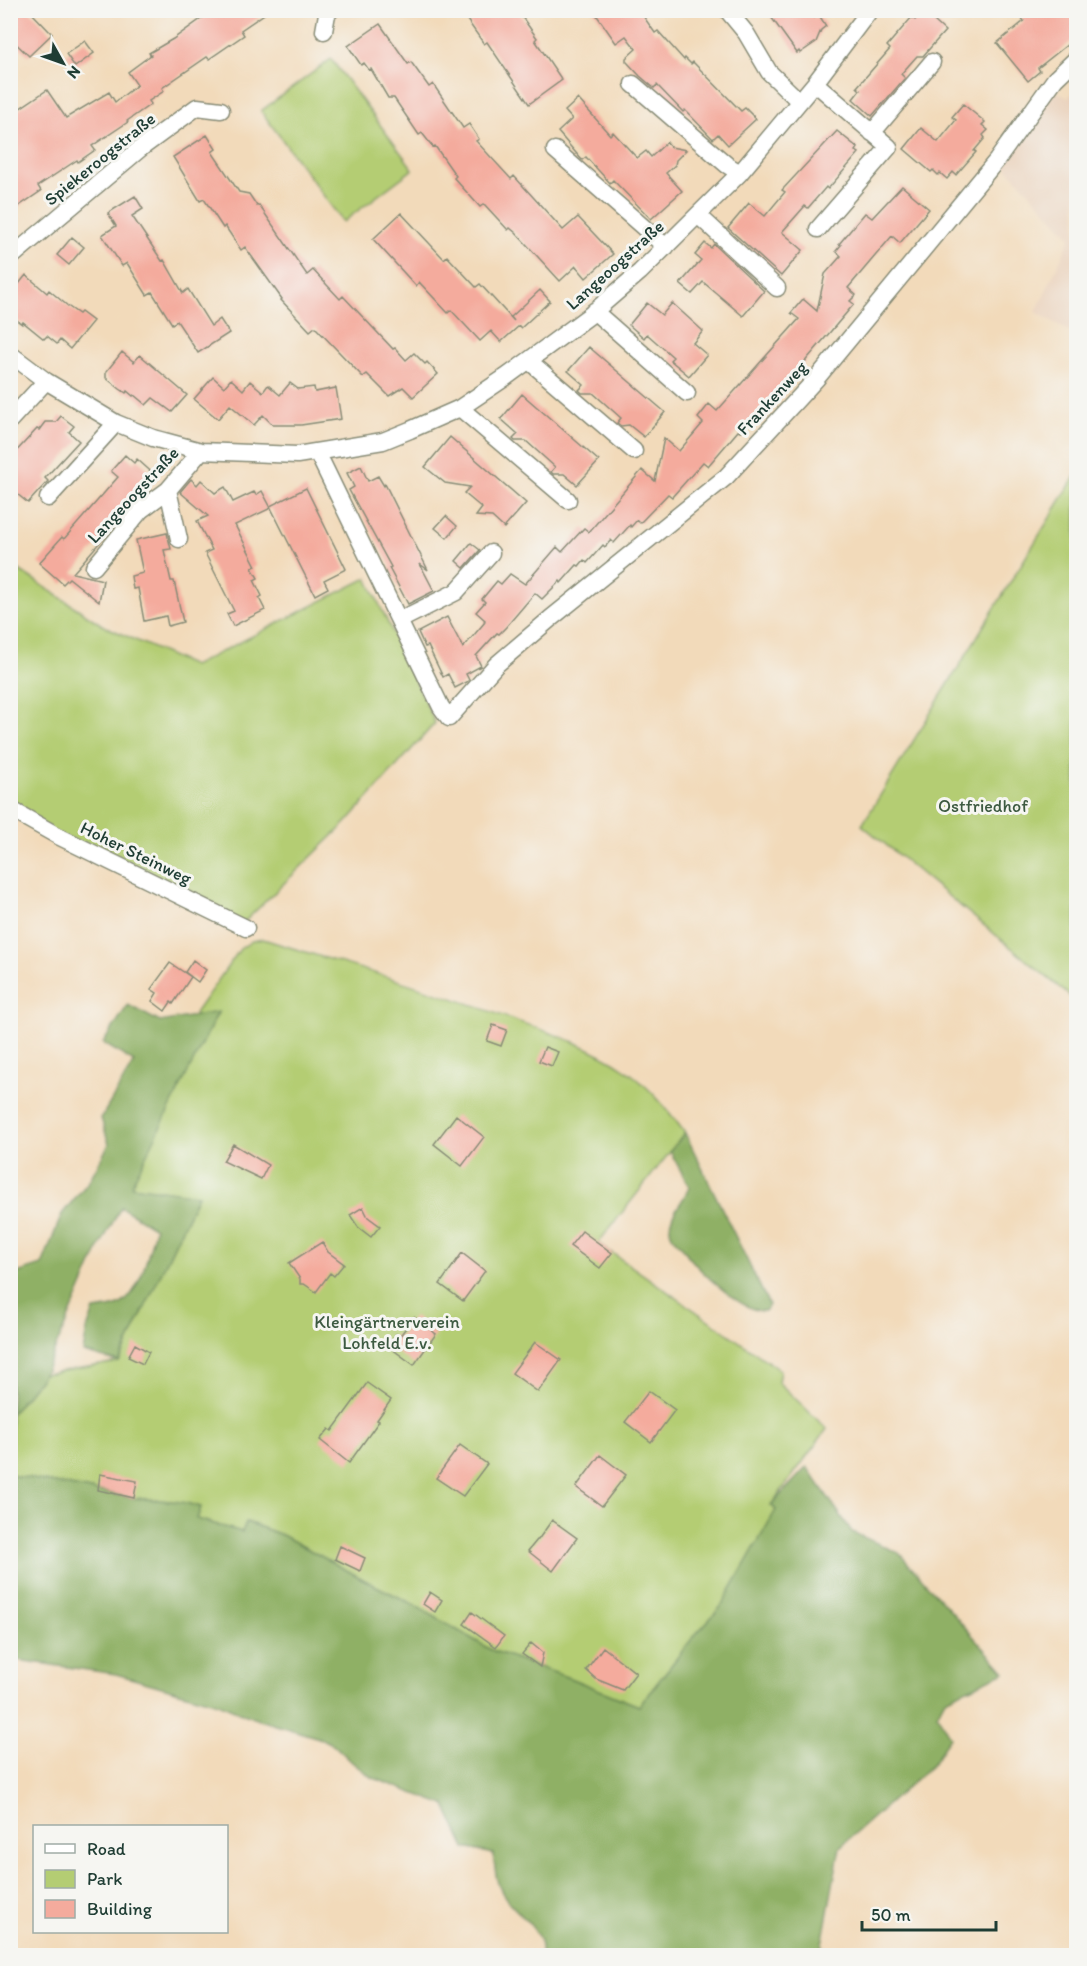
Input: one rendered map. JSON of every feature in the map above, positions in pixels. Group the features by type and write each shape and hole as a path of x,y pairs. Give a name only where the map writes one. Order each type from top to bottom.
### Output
{"street":[{"path":"324,31 327,14 331,10"},
{"path":"727,10 746,33 768,72 799,101"},
{"name":"Langeoogstraße","path":"10,354 46,381 116,423 153,438 201,451 297,455 383,441 460,408 529,361 594,311 666,247 740,174 815,83 870,10"},
{"name":"Frankenweg","path":"400,620 441,708 448,718 496,665 726,477 824,369 998,160 1055,79 1077,59"},
{"path":"872,133 932,62"},
{"path":"815,83 889,147 818,229"},
{"path":"633,84 740,174"},
{"name":"Spiekeroogstraße","path":"10,258 141,148 197,107 220,110"},
{"path":"555,150 666,247"},
{"path":"699,216 777,288"},
{"path":"594,311 687,393"},
{"path":"529,361 634,451"},
{"path":"10,420 46,381"},
{"path":"460,408 568,500"},
{"path":"48,498 116,423"},
{"name":"Langeoogstraße","path":"94,567 141,510 168,490 201,451"},
{"path":"317,452 400,620 456,592 491,553"},
{"path":"168,490 180,539"},
{"name":"Hoher Steinweg","path":"10,809 58,836 246,928"}],"shaded area":[{"path":"1076,88 1076,335 1036,312 1071,237 1004,165 1053,89 1068,98"}],"green space":[{"path":"331,59 413,169 343,222 261,111"},
{"name":"Ostfriedhof","path":"1076,475 1076,1001 862,825"},
{"path":"10,564 102,625 193,666 367,578 435,723 346,823 239,927 11,813"},
{"name":"Kleingärtnerverein Lohfeld E.v.","path":"263,939 452,998 572,1041 613,1062 635,1077 658,1099 685,1133 598,1243 780,1370 778,1382 827,1429 771,1505 776,1510 720,1608 695,1635 639,1706 491,1650 411,1603 282,1535 247,1522 242,1532 197,1519 201,1507 182,1502 134,1498 11,1475 11,1414 44,1374 119,1362 198,1195 130,1186 218,1013 193,1016 240,949 252,941"},
{"path":"128,1005 160,1022 218,1012 131,1186 198,1195 119,1362 83,1352 87,1329 94,1310 121,1304 134,1290 144,1269 155,1228 121,1207 99,1248 44,1374 11,1414 11,1275 42,1265 62,1214 89,1181 109,1144 101,1118 134,1062 103,1043"},
{"path":"685,1133 769,1305 765,1311 748,1307 720,1288 696,1265 671,1234 670,1222 689,1186 670,1151"},
{"path":"807,1467 852,1532 899,1553 1005,1672 945,1699 937,1714 950,1737 933,1764 840,1847 820,1955 541,1956 538,1935 510,1904 499,1886 493,1854 465,1848 445,1805 371,1777 334,1745 319,1738 253,1718 218,1703 116,1674 11,1659 11,1475 134,1498 182,1502 201,1507 197,1519 242,1532 246,1522 282,1535 411,1603 491,1650 639,1706 695,1635 720,1608 776,1510 771,1505"}],"building":[{"path":"10,10 29,10 52,34 29,56 10,38"},
{"path":"201,10 270,10 241,30 244,35 162,88 164,91 149,101 151,104 92,146 95,150 38,186 41,191 10,212 10,115 47,90 66,118 109,92 115,102 137,85 128,72 151,55 149,53 205,16"},
{"path":"460,10 517,10 562,80 529,104 487,42 484,44"},
{"path":"593,10 639,10 655,33 658,31 684,60 685,58 691,64 693,62 741,111 745,108 756,119 728,145 718,134 713,139 685,110 683,112 657,85 654,88 626,61 626,58 636,49 626,36 616,43"},
{"path":"766,10 809,10 814,18 819,15 826,26 821,30 816,42 797,53"},
{"path":"1016,10 1066,10 1077,24 1077,37 1038,68 1040,71 1028,81 997,43 1024,21"},
{"path":"923,11 945,31 923,56 917,56 901,74 905,78 872,116 853,99 860,90 857,87 890,49 887,46 912,17 915,20"},
{"path":"380,24 408,64 411,62 429,87 433,84 463,128 469,124 479,139 476,141 511,179 514,176 563,230 578,217 613,254 586,278 576,266 560,281 516,233 510,228 508,230 484,204 480,207 454,178 456,176 435,146 433,147 422,133 419,135 394,98 388,98 371,69 369,70 364,63 361,65 348,46"},
{"path":"85,41 94,53 75,67 66,54"},
{"path":"578,99 610,135 613,132 637,158 646,151 651,157 667,142 671,147 686,150 666,173 682,191 651,219 613,180 610,183 586,157 582,160 558,132 572,119 565,111"},
{"path":"963,104 985,122 982,125 988,130 983,135 985,138 974,151 976,152 956,175 953,172 947,179 940,173 938,175 933,170 931,172 904,149 921,128 938,142 956,120 952,117"},
{"path":"837,131 858,148 856,151 859,153 828,189 826,187 808,208 805,206 782,232 803,250 781,276 728,228 749,203 765,216 785,192 782,190"},
{"path":"207,135 216,149 212,152 239,192 249,194 257,206 259,205 307,275 313,270 340,299 343,296 406,360 414,353 438,374 413,397 403,387 389,396 367,374 363,377 315,327 310,331 281,300 245,247 241,250 204,199 200,201 173,157"},
{"path":"902,186 929,209 900,243 892,236 848,288 856,295 850,301 854,304 773,399 771,397 740,432 738,431 708,466 703,462 672,497 668,494 640,523 637,520 614,543 611,540 605,547 603,545 587,563 584,560 579,566 577,565 542,599 535,593 506,627 499,634 497,633 476,656 481,666 466,674 469,680 455,688 448,674 443,677 428,646 425,647 418,632 447,617 463,648 485,622 476,612 485,602 482,599 497,581 501,584 510,574 525,584 557,547 562,552 584,528 589,532 642,470 655,481 664,438 679,451 703,423 698,418 709,404 717,411 799,319 791,313 803,299 817,311 825,274 841,256 836,251 841,245 839,244 865,213 872,218"},
{"path":"135,196 143,209 132,216 162,261 164,260 183,293 188,289 211,326 220,319 229,333 198,353 177,321 172,324 152,292 147,295 127,263 122,266 102,235 116,226 108,213"},
{"path":"401,213 444,259 447,256 476,287 480,284 514,321 511,317 540,290 550,301 521,328 519,326 501,342 491,331 480,341 451,310 448,313 419,282 416,286 373,239"},
{"path":"72,237 84,247 69,265 57,255"},
{"path":"705,243 711,248 714,244 764,291 743,316 703,282 692,294 680,284 701,260 695,255"},
{"path":"26,275 47,293 49,290 69,307 93,321 70,349 60,340 57,344 47,336 44,339 10,315 10,295"},
{"path":"647,303 662,315 672,303 703,331 693,343 707,355 689,376 670,360 673,357 647,334 644,338 629,325"},
{"path":"589,347 665,412 644,437 629,425 621,426 617,423 621,418 593,393 582,393 579,390 584,385 568,371"},
{"path":"122,352 134,362 140,355 187,395 172,412 153,398 146,405 106,378 106,372"},
{"path":"213,377 224,387 231,379 243,390 250,381 263,392 268,385 280,395 290,383 298,389 314,387 315,392 336,388 341,419 301,425 273,425 263,415 254,425 230,405 218,419 194,399"},
{"path":"522,394 599,461 577,485 564,474 553,474 551,472 555,467 526,441 513,439 518,434 501,419"},
{"path":"61,416 74,426 69,432 79,441 45,478 48,481 28,503 10,488 10,458 45,422 56,422"},
{"path":"450,437 526,503 504,528 492,517 476,516 482,508 464,493 470,487 445,483 425,467"},
{"path":"125,455 134,463 137,459 157,477 119,520 117,509 114,526 73,573 103,580 99,602 69,578 63,584 39,563 62,537 64,539 118,477 111,471"},
{"path":"361,466 368,481 378,476 384,486 385,484 428,570 420,564 434,591 408,604 389,568 391,567 349,490 354,487 347,473"},
{"path":"191,479 197,485 201,480 215,493 225,487 233,502 254,492 256,495 262,491 271,508 235,525 256,566 252,568 258,578 254,580 262,596 259,598 265,610 233,626 227,614 234,611 205,553 212,550 197,521 208,516 180,492"},
{"path":"306,488 346,569 324,580 328,588 315,595 270,506"},
{"path":"446,516 457,526 447,538 435,528"},
{"path":"167,533 171,549 164,550 183,622 168,626 166,616 144,621 138,588 133,589 131,576 143,573 136,540"},
{"path":"471,543 480,550 464,568 456,561"},
{"path":"193,960 206,970 198,982 185,972"},
{"path":"170,963 191,977 173,1004 171,1002 165,1011 152,1001 157,993 151,989"},
{"path":"493,1025 507,1030 501,1046 487,1041"},
{"path":"545,1047 558,1052 552,1066 539,1061"},
{"path":"456,1115 484,1137 462,1166 434,1144"},
{"path":"233,1144 268,1165 261,1179 223,1161"},
{"path":"363,1207 368,1217 380,1226 371,1237 358,1227 350,1215"},
{"path":"582,1231 612,1253 600,1268 570,1246"},
{"path":"322,1242 328,1252 344,1264 334,1276 330,1273 316,1292 300,1284 300,1279 289,1263"},
{"path":"462,1253 485,1271 463,1301 440,1284"},
{"path":"414,1317 436,1334 414,1365 388,1346 396,1334 399,1337"},
{"path":"535,1342 561,1360 538,1392 512,1373"},
{"path":"135,1344 149,1352 143,1364 128,1357"},
{"path":"367,1383 391,1400 349,1463 320,1440 329,1429 332,1431"},
{"path":"649,1391 675,1410 651,1442 625,1422"},
{"path":"460,1445 487,1464 463,1496 436,1478"},
{"path":"600,1455 626,1475 602,1506 576,1487"},
{"path":"100,1474 137,1481 134,1498 98,1490"},
{"path":"552,1520 577,1538 553,1571 528,1551"},
{"path":"340,1546 365,1558 360,1571 335,1559"},
{"path":"430,1592 442,1600 435,1612 423,1604"},
{"path":"472,1612 504,1636 496,1647 464,1624"},
{"path":"531,1643 543,1653 540,1667 522,1654"},
{"path":"603,1647 636,1673 623,1690 596,1679 586,1670"}]}
